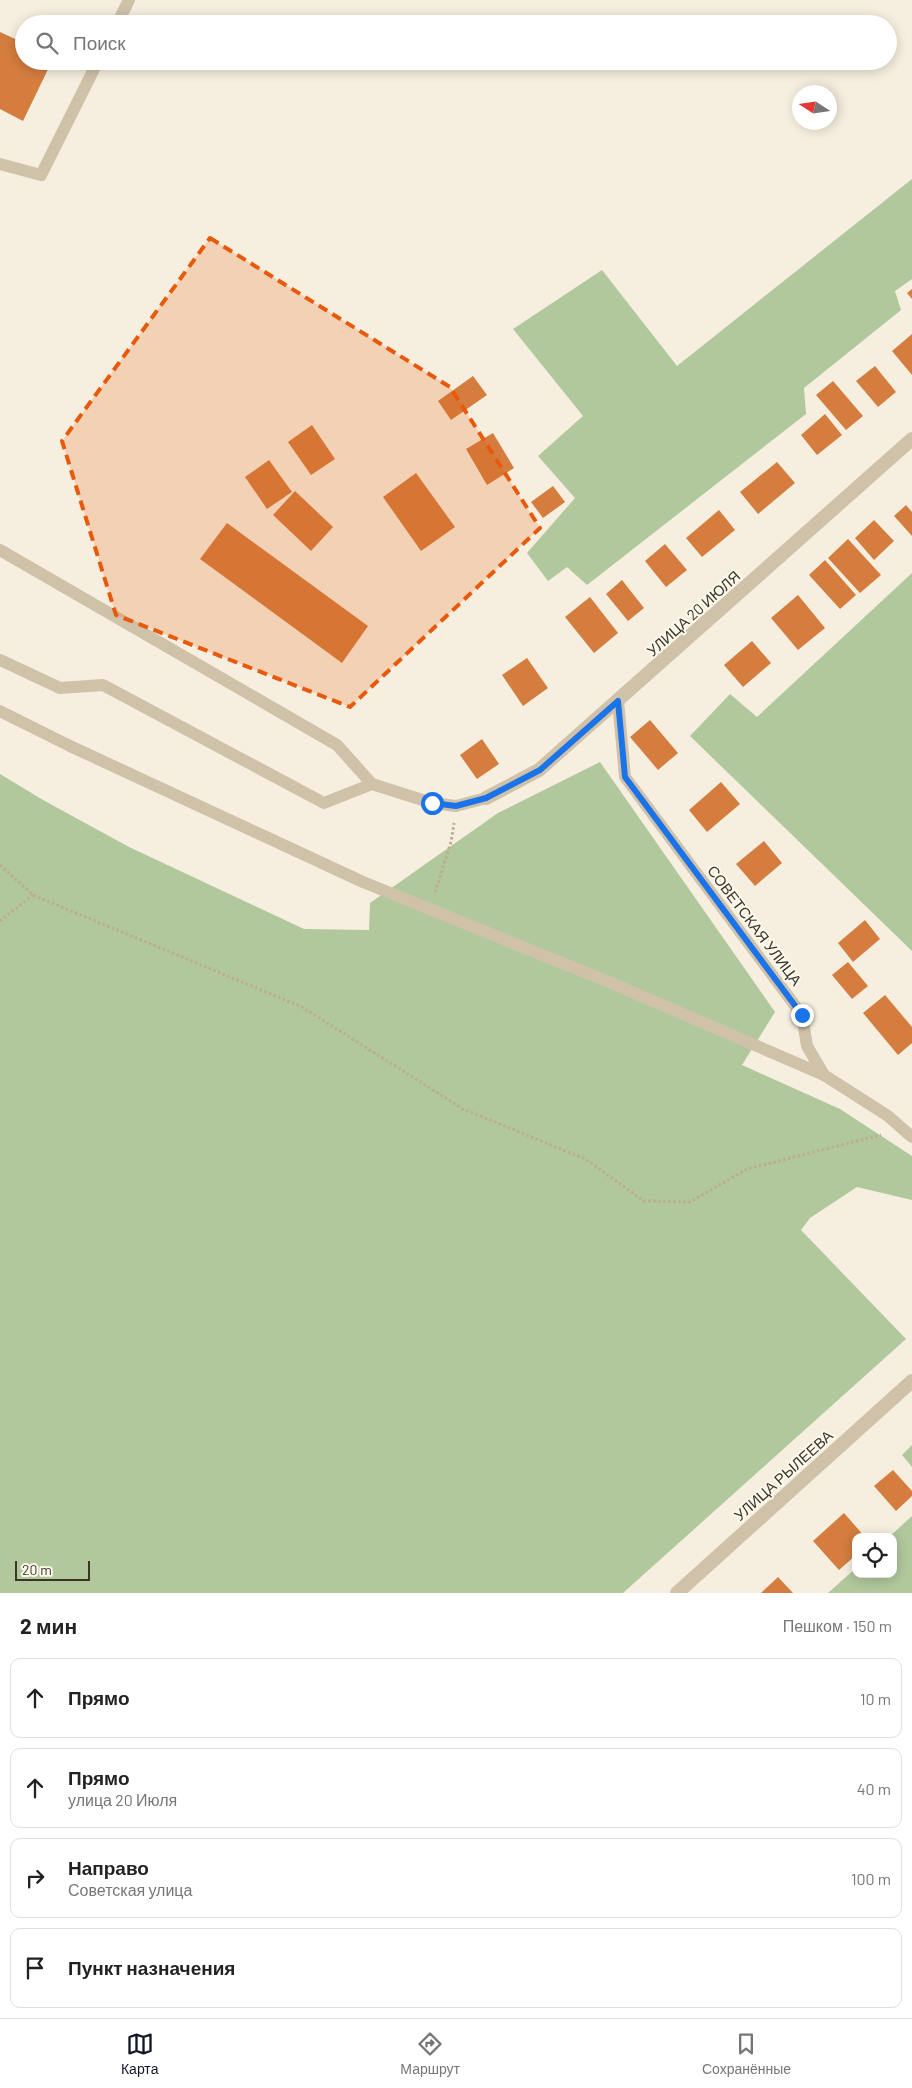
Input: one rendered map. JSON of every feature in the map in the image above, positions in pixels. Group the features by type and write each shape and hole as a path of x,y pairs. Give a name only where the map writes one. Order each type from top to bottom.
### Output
{"street":[{"name":"УЛИЦА 20 ИЮЛЯ","path":"486,798 540,770 912,439"},
{"name":"УЛИЦА РЫЛЕЕВА","path":"677,1593 912,1381"}],"lane":[{"path":"122,15 129,0"},
{"path":"0,164 41,175 94,70"},
{"path":"0,550 337,745 372,784 432,803 456,806 486,798"},
{"path":"0,660 60,688 103,685 324,803 372,784"},
{"name":"СОВЕТСКАЯ УЛИЦА","path":"618,701 625,777 802,1015 807,1046 824,1075 888,1116 908,1133"},
{"path":"0,711 70,746 363,882 609,982 824,1075"}],"path":[{"path":"430,909 451,842 456,806"},
{"path":"0,866 33,896 302,1007 463,1109 585,1159 644,1201 690,1202 747,1169 908,1133"},
{"path":"0,921 33,896"}],"highlighted area":[{"path":"210,238 450,387 540,528 350,707 116,615 62,441"}],"green space":[{"path":"912,179 912,279 895,291 901,310 804,388 806,414 587,585 567,567 548,581 527,553 575,498 538,456 583,416 513,329 602,270 677,366"},
{"path":"912,573 912,951 690,736 730,694 757,717"},
{"path":"600,762 775,1012 742,1065 840,1109 912,1156 912,1200 857,1187 810,1218 801,1230 906,1339 623,1593 0,1593 0,774 129,847 304,929 369,930 370,903 498,813"},
{"path":"912,1445 912,1467 902,1455"},
{"path":"912,1516 912,1593 828,1593 852,1572 852,1578 897,1578 897,1533 893,1533"}],"building":[{"path":"0,32 15,39 15,70 48,70 23,121 0,109"},
{"path":"912,289 912,299 907,293"},
{"path":"912,334 912,375 892,351"},
{"path":"875,366 896,392 878,407 856,381"},
{"path":"473,376 487,395 451,420 438,401"},
{"path":"833,381 863,416 846,430 816,395"},
{"path":"825,414 842,435 817,455 801,435"},
{"path":"312,425 335,459 311,475 288,442"},
{"path":"493,433 514,468 487,485 466,449"},
{"path":"269,460 292,492 267,509 245,477"},
{"path":"777,462 795,483 758,514 740,492"},
{"path":"416,473 455,527 421,551 383,497"},
{"path":"553,486 565,502 543,518 531,502"},
{"path":"295,491 333,527 311,551 273,515"},
{"path":"906,505 912,512 912,536 894,516"},
{"path":"719,510 735,530 702,557 686,538"},
{"path":"874,520 894,541 874,560 855,538"},
{"path":"227,523 368,626 342,663 200,559"},
{"path":"848,539 881,575 860,593 828,558"},
{"path":"665,544 687,570 666,587 645,561"},
{"path":"825,560 856,595 840,609 809,575"},
{"path":"622,580 644,608 628,621 606,594"},
{"path":"798,595 825,628 798,650 771,618"},
{"path":"590,597 618,633 594,653 565,617"},
{"path":"752,641 771,663 743,687 724,665"},
{"path":"527,658 548,688 523,706 502,675"},
{"path":"650,720 678,753 658,770 630,737"},
{"path":"482,739 499,764 477,779 460,755"},
{"path":"721,782 740,804 707,832 689,810"},
{"path":"764,841 782,863 755,886 736,864"},
{"path":"865,920 880,939 853,962 838,943"},
{"path":"848,962 868,986 852,999 832,975"},
{"path":"885,995 912,1027 912,1043 898,1055 863,1013"},
{"path":"893,1470 912,1491 912,1496 896,1511 874,1486"},
{"path":"844,1513 862,1533 852,1533 852,1559 839,1570 813,1541"},
{"path":"778,1577 793,1593 761,1593"}],"route":[{"path":"432,803 456,806 486,798 540,770 618,701 625,777 802,1015"}]}
